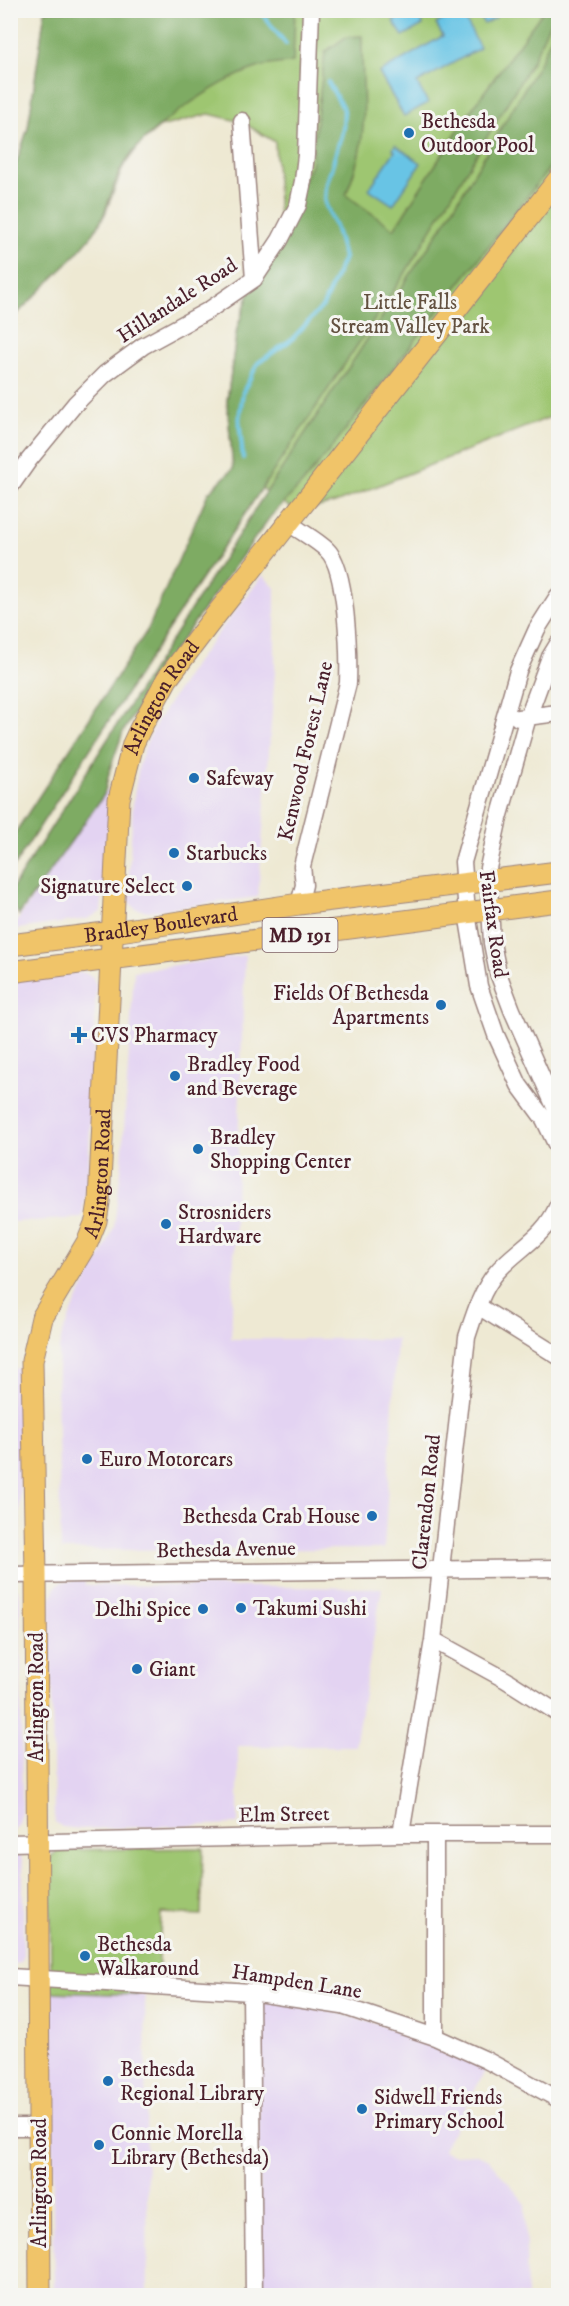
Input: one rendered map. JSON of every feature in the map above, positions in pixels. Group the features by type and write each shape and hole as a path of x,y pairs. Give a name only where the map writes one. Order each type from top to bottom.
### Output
{"main road":[{"name":"Arlington Road","path":"40,2295 36,1574 32,1361 42,1318 88,1241 96,1221 99,1202 119,799 133,744 167,680 558,180"},
{"name":"Bradley Boulevard","path":"10,945 113,933 302,895 463,885 558,872"},
{"name":"Bradley Boulevard","path":"10,972 558,901"}],"street":[{"name":"Hillandale Road","path":"10,488 29,460 75,404 105,374 143,346 209,310 254,279 280,240 298,205 306,155 311,10"},
{"path":"242,122 254,279"},
{"name":"Kenwood Forest Lane","path":"289,523 329,551 334,561 338,572 349,654 348,683 302,866 302,895"},
{"name":"Fairfax Road","path":"554,1117 519,1085 496,1035 479,986 463,885 463,862 502,720 518,671 532,639 558,596"},
{"name":"Fairfax Road","path":"558,644 546,666 528,717 498,822 488,868 492,943 498,973 554,1117 558,1148"},
{"path":"502,720 558,713"},
{"name":"Clarendon Road","path":"401,1834 433,1640 467,1337 478,1306 496,1274 536,1238 554,1217 558,1205"},
{"path":"478,1306 558,1356"},
{"name":"Bethesda Avenue","path":"10,1575 558,1568"},
{"path":"433,1640 506,1680 558,1713"},
{"name":"Elm Street","path":"10,1843 401,1834 558,1834"},
{"path":"435,1835 435,2037"},
{"name":"Hampden Lane","path":"10,1977 251,1992 342,2006 435,2037 486,2060 558,2099"},
{"path":"251,1992 254,2295"},
{"path":"10,2127 39,2127"}],"shaded area":[{"path":"263,575 275,588 275,671 258,897 149,911 136,909 130,903 128,896 133,802 139,765 145,746 158,720 196,662"},
{"path":"114,783 101,912 87,919 11,930 94,807"},
{"path":"245,955 231,1339 397,1339 384,1549 61,1550 57,1394 59,1348 63,1332 76,1303 114,1227 122,1162 134,971"},
{"path":"82,972 92,976 96,985 88,1176 82,1218 11,1222 10,981"},
{"path":"20,1368 20,1549 17,1557 11,1561 10,1369"},
{"path":"85,1579 85,1585 382,1588 355,1746 238,1746 238,1824 80,1829 62,1827 55,1822 54,1814 50,1602 56,1586 61,1582"},
{"path":"11,1585 17,1588 20,1596 22,1810 19,1826 11,1831"},
{"path":"11,1854 21,1856 23,1867 23,1956 21,1962 13,1965 10,1965"},
{"name":"Connie Morella Library (Bethesda)","path":"51,1992 145,1995 148,2295 54,2295"},
{"name":"Sidwell Friends Primary School","path":"268,2001 332,2011 417,2036 487,2067 443,2150 452,2155 478,2154 489,2160 525,2203 527,2295 260,2295 258,2013 260,2007"}],"green space":[{"name":"Little Falls Stream Valley Park","path":"45,11 558,11 558,414 335,503 297,512 233,469 227,401 237,329 254,279 280,240 275,142 242,122 209,114 160,127 140,144 123,167 105,214 94,233 11,320 11,179 28,128"},
{"path":"45,11 295,11 293,62 261,67 223,83 163,123 146,138 122,167 102,218 93,234 11,320 11,179 28,128"},
{"path":"543,11 555,11 532,62 404,275 167,631 11,871 11,839 148,629 208,493 233,469 227,401 237,329 254,279 311,165 325,52 346,37 362,36 364,110 362,140 346,195 394,229 469,113"},
{"path":"558,22 558,157 332,447 303,483 270,517 173,652 123,732 104,795 19,915 11,901 11,890 257,506 447,219 538,66"},
{"path":"203,1848 201,1915 161,1913 158,1977 138,1975 137,1995 51,1992 51,1856 59,1850"}],"water":[{"path":"412,10 415,11 423,25 403,36 393,21"},
{"path":"459,10 480,48 417,83 428,103 404,116 379,73 443,36 436,24"},
{"path":"477,11 492,11 496,18 484,24"},
{"path":"395,145 421,163 393,205 369,189 395,151 393,149"}],"waterway":[{"path":"259,10 286,44"},
{"path":"243,458 239,419 243,392 258,363 292,339 323,306 344,258 336,229 325,203 326,186 343,129 344,110 328,82"}],"place":[{"name":"Bethesda Outdoor Pool","path":"409,133"},
{"name":"Safeway","path":"194,778"},
{"name":"Starbucks","path":"174,853"},
{"name":"Signature Select","path":"187,886"},
{"name":"Fields Of Bethesda Apartments","path":"441,1005"},
{"name":"CVS Pharmacy","path":"79,1035"},
{"name":"Bradley Food and Beverage","path":"175,1076"},
{"name":"Bradley Shopping Center","path":"198,1149"},
{"name":"Strosniders Hardware","path":"166,1224"},
{"name":"Euro Motorcars","path":"87,1459"},
{"name":"Bethesda Crab House","path":"372,1516"},
{"name":"Takumi Sushi","path":"241,1608"},
{"name":"Delhi Spice","path":"203,1609"},
{"name":"Giant","path":"137,1669"},
{"name":"Bethesda Walkaround","path":"85,1956"},
{"name":"Bethesda Regional Library","path":"108,2081"},
{"name":"Sidwell Friends Primary School","path":"362,2109"},
{"name":"Connie Morella Library (Bethesda)","path":"99,2145"}]}
